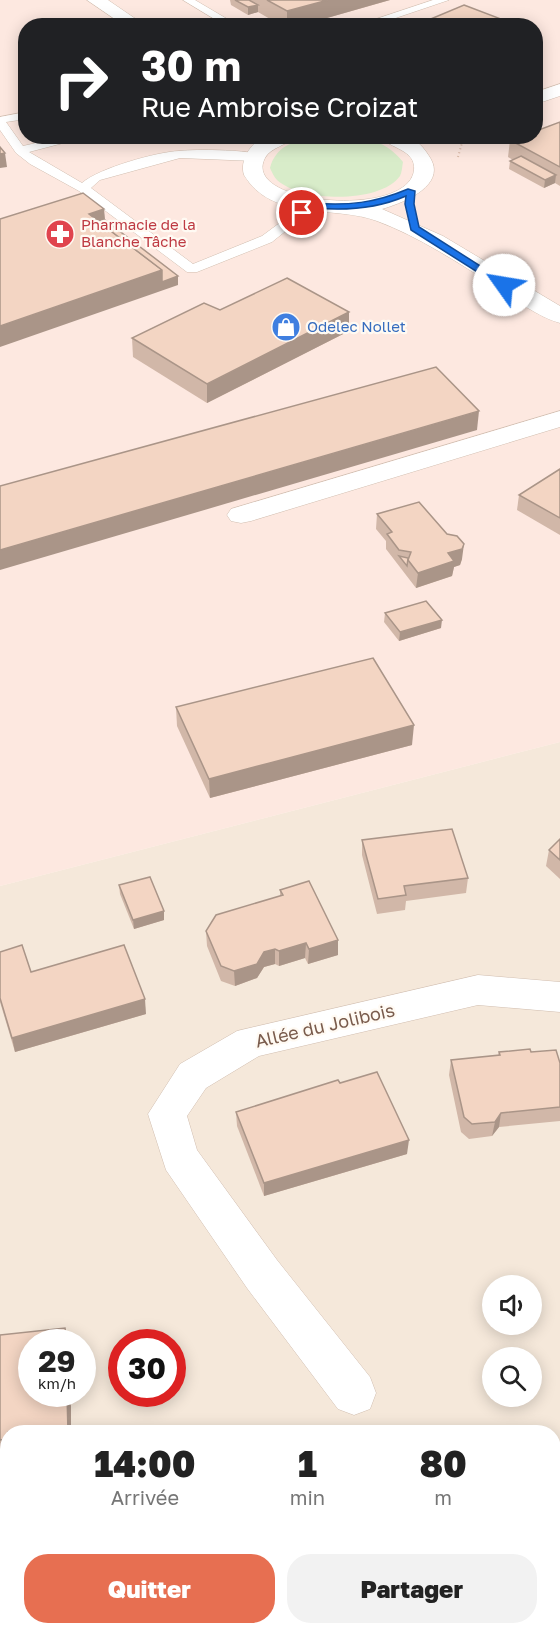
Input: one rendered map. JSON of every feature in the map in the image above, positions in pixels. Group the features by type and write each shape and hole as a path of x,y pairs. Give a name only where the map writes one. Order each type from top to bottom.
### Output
{"street":[{"path":"96,0 125,18"},
{"path":"543,96 560,90"},
{"path":"269,144 255,157 253,169 258,180 270,191 289,200 312,205 352,207 386,202 411,191 425,175 426,166 423,158 414,148 406,144"},
{"path":"423,158 432,144"},
{"path":"411,191 410,204 414,228"},
{"path":"352,207 414,228 522,296 560,316"},
{"path":"241,515 560,419"},
{"name":"Allée du Jolibois","path":"354,1393 262,1274 180,1158 167,1114 193,1076 250,1042 478,990 560,997"}],"lane":[{"path":"188,0 220,18"},
{"path":"386,18 444,0"},
{"path":"18,117 0,121 20,150 34,161 83,188 192,269 267,239 312,205"},
{"path":"20,150 47,144"},
{"path":"83,188 96,177 162,157 180,154 255,157"}],"shaded area":[{"path":"0,0 560,0 560,742 0,886"},
{"path":"560,742 560,1425 0,1425 0,886"}],"green space":[{"path":"290,144 380,144 395,153 403,162 402,171 390,185 376,192 340,197 304,193 277,180 270,168 277,153"}],"building":[{"path":"235,0 249,0 258,5 248,7"},
{"path":"267,0 328,0 287,11"},
{"path":"464,5 498,18 433,18"},
{"path":"560,122 560,167 517,144 543,144 543,128"},
{"path":"521,156 556,175 545,180 510,161"},
{"path":"83,193 104,209 89,214 162,270 0,326 0,219"},
{"path":"105,220 178,276 162,282 162,270 99,222"},
{"path":"287,278 349,312 207,384 132,338 204,303 220,310"},
{"path":"436,367 479,411 0,550 0,486"},
{"path":"560,469 560,518 519,495"},
{"path":"419,502 447,534 457,536 464,544 462,549 448,553 454,561 418,573 408,560 411,552 399,550 387,534 392,532 377,514"},
{"path":"399,556 408,558 407,566"},
{"path":"426,601 442,620 400,632 385,613"},
{"path":"373,658 414,725 209,779 176,707"},
{"path":"452,829 468,878 404,886 406,895 378,899 362,840"},
{"path":"560,839 560,860 549,850"},
{"path":"150,877 164,911 133,920 119,885"},
{"path":"309,881 338,940 309,949 306,943 279,951 275,949 264,952 257,964 234,971 221,966 206,931 216,915 283,895 280,890"},
{"path":"22,945 31,972 124,945 145,999 12,1038 0,998 0,952"},
{"path":"530,1049 531,1052 556,1050 560,1063 560,1107 501,1113 495,1122 472,1124 464,1117 451,1060 500,1055 499,1052"},
{"path":"377,1072 409,1140 264,1183 236,1112 338,1080 340,1083"},
{"path":"18,1333 18,1407 67,1407 68,1425 0,1425 0,1335"}],"place":[{"name":"Pharmacie de la Blanche Tâche","path":"60,234"},
{"name":"Odelec Nollet","path":"286,327"}],"route":[{"path":"302,213 312,205 352,207 370,205 386,202 411,191 410,204 414,228 504,285"}]}
